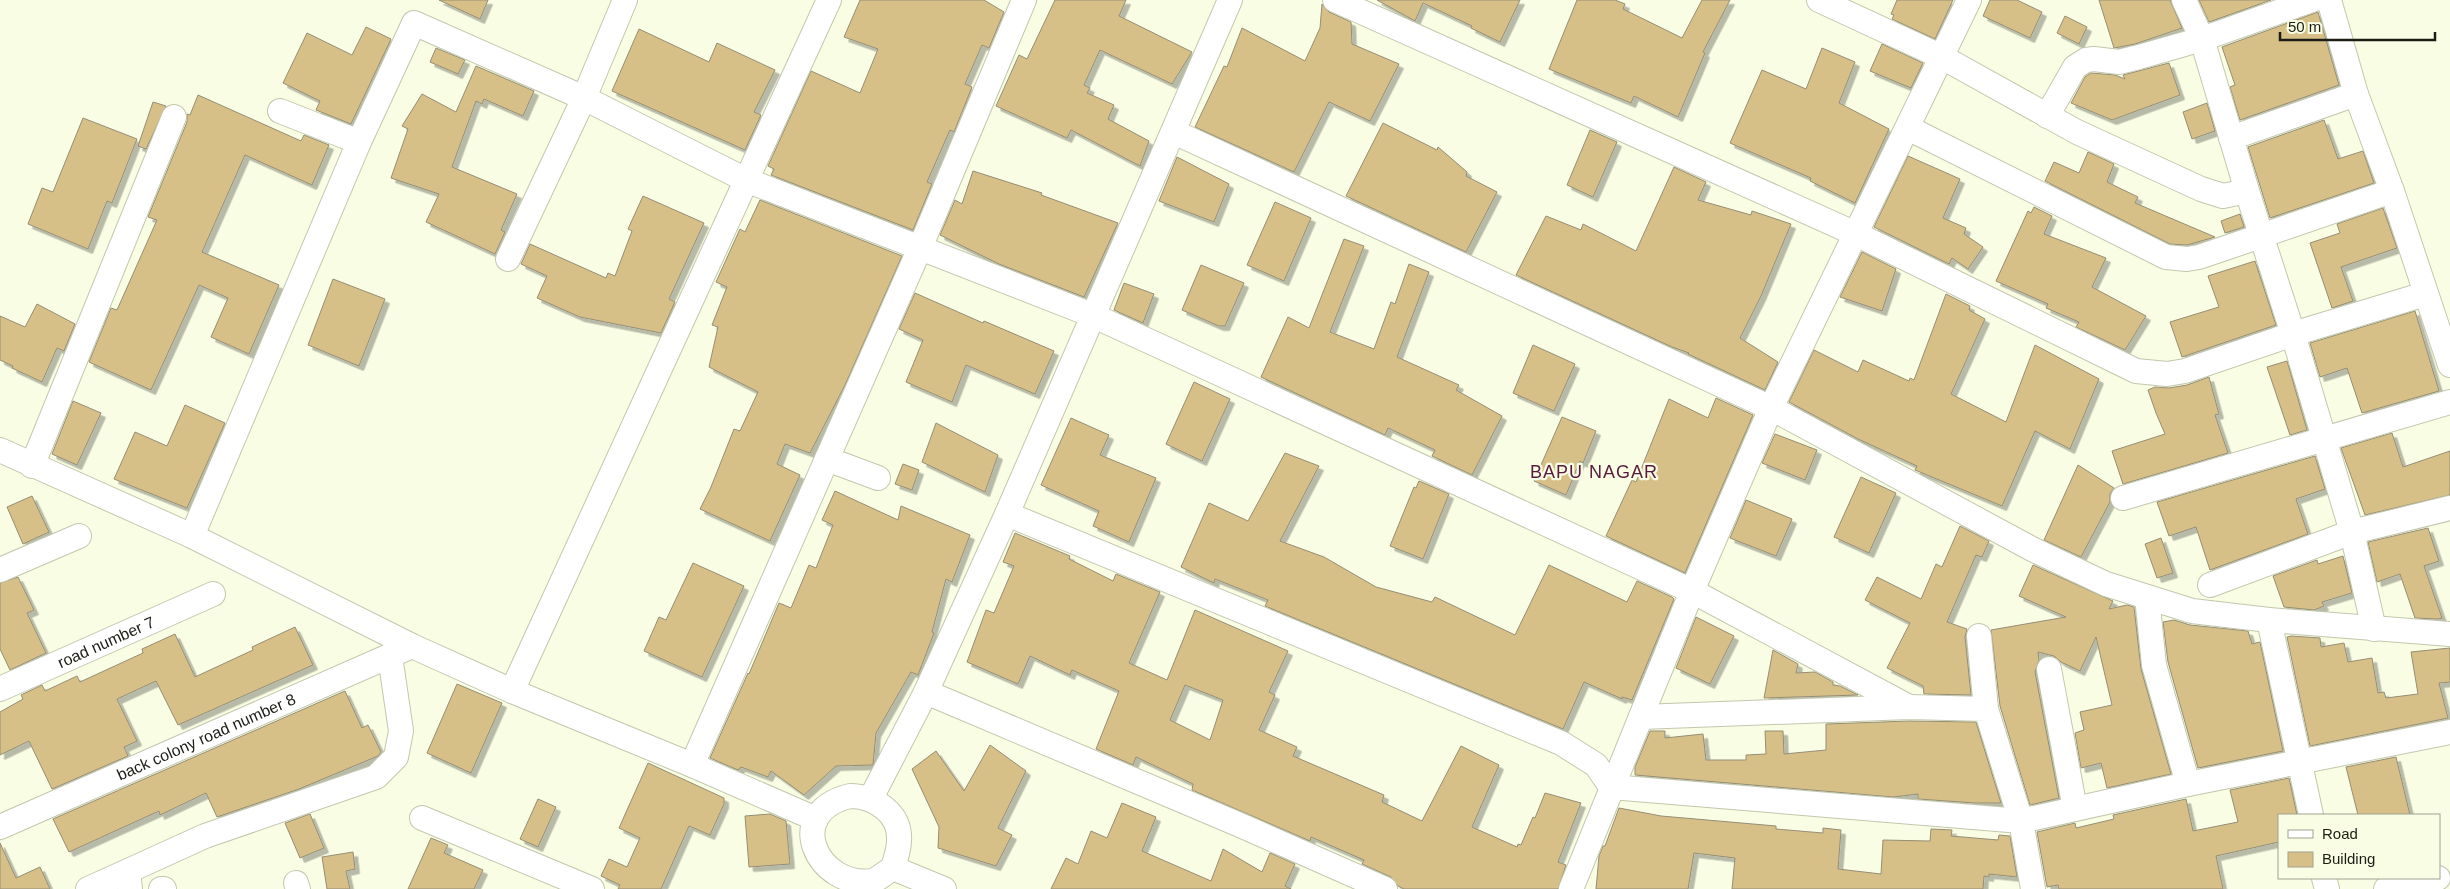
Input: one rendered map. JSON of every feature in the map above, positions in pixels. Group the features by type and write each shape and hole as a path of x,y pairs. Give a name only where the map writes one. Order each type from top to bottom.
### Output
{"street":[{"path":"508,259 584,98 626,0"},
{"path":"512,691 829,0"},
{"path":"692,765 920,248 1024,0"},
{"path":"871,798 926,692 1007,514 1092,314 1174,132 1230,0"},
{"path":"1335,0 1856,234 2136,371 2167,374 2185,371 2293,334 2425,294"},
{"path":"1819,0 1942,57 2077,132 2201,189 2223,196 2247,191"},
{"path":"1572,889 1611,787 1641,718 1692,590 1771,408 1970,0"},
{"path":"2184,0 2202,39 2247,191 2293,334 2352,532 2374,629"},
{"path":"2047,116 2075,67 2086,60 2094,58 2119,62 2202,39 2312,0"},
{"path":"2329,0 2356,94 2392,191 2450,366"},
{"path":"192,536 359,142 414,23 584,98 746,180 1092,314 1692,590 1909,707"},
{"path":"2231,138 2356,94"},
{"path":"280,111 359,142"},
{"path":"32,466 174,117"},
{"path":"1908,128 2166,257 2186,259 2199,257 2392,191"},
{"path":"1174,132 1771,408 2032,549 2106,584 2192,611 2269,620 2450,634"},
{"path":"2123,498 2450,402"},
{"path":"0,450 32,466 192,536 412,646 512,691 692,765 816,819"},
{"path":"827,459 878,478"},
{"path":"2210,585 2352,532 2450,508"},
{"path":"1007,514 1561,743 1596,765 1611,787"},
{"path":"0,570 80,536"},
{"name":"road number 7","path":"0,689 213,594"},
{"path":"2147,597 2154,665 2188,784"},
{"path":"2269,620 2311,814"},
{"path":"1979,636 1986,709 2021,821 2033,889"},
{"name":"back colony road number 8","path":"0,827 412,646"},
{"path":"88,889 129,880 205,836 376,777 396,757 401,731 390,656"},
{"path":"2048,669 2075,809"},
{"path":"926,692 1240,824 1385,889"},
{"path":"1641,718 1909,707 1986,709"},
{"path":"1611,787 2021,821 2188,784 2450,732"},
{"path":"850,796 871,798 886,808 896,822 900,840 892,868 873,881 838,885 824,871 814,856 811,837 816,819 822,810 839,798 850,796"},
{"path":"422,818 592,889"},
{"path":"892,868 944,889"},
{"path":"2386,889 2433,879"}],"building":[{"path":"439,0 488,0 480,19"},
{"path":"860,0 984,0 1004,12 989,48 982,45 965,84 972,87 954,132 950,130 927,182 932,184 913,230 771,175 774,169 768,166 811,71 860,93 878,49 844,37"},
{"path":"1055,0 1126,0 1119,16 1192,52 1172,84 1100,50 1084,85 1090,88 1087,93 1114,105 1108,119 1149,141 1140,166 1071,130 1067,138 996,106 1019,55 1027,59"},
{"path":"1377,0 1520,0 1500,42 1471,28 1472,26 1423,3 1415,21"},
{"path":"1577,0 1615,0 1625,4 1623,9 1682,38 1702,0 1730,0 1703,52 1705,53 1678,117 1634,96 1631,103 1549,69"},
{"path":"1897,0 1953,0 1935,39 1892,19 1894,15 1891,14"},
{"path":"1990,0 2017,0 2042,12 2030,38 1983,16"},
{"path":"2099,0 2170,0 2182,28 2135,44 2114,48"},
{"path":"2199,0 2271,0 2209,22"},
{"path":"1322,4 1329,12 1351,22 1352,44 1399,64 1370,121 1329,102 1294,172 1195,127 1224,66 1227,67 1242,28 1305,61 1320,28"},
{"path":"2318,12 2339,85 2240,120 2230,87 2235,85 2222,47"},
{"path":"2065,16 2087,27 2079,44 2057,33"},
{"path":"366,27 391,39 351,124 316,110 320,101 283,83 307,33 352,55"},
{"path":"639,29 709,62 717,43 775,70 754,112 761,115 745,150 612,91"},
{"path":"1882,44 1923,63 1911,88 1870,71"},
{"path":"436,48 465,60 458,74 430,62"},
{"path":"1822,48 1855,62 1839,103 1889,129 1855,203 1810,181 1811,178 1730,143 1762,70 1806,89"},
{"path":"2169,63 2180,95 2112,120 2071,103 2085,77 2091,73 2115,75 2125,79 2123,75"},
{"path":"476,66 534,91 523,116 484,99 482,104 476,101 452,167 517,194 501,230 505,232 495,254 426,222 439,194 391,178 408,129 402,126 422,94 456,112"},
{"path":"198,95 301,141 304,135 329,145 312,185 245,155 202,252 279,285 249,354 211,337 228,298 199,285 151,390 89,362 111,308 117,310 157,220 148,217 187,122 187,114 190,115"},
{"path":"153,102 166,106 146,149 138,146"},
{"path":"2207,103 2215,131 2192,139 2183,112"},
{"path":"83,118 137,139 112,203 107,201 88,249 28,224 42,188 53,192"},
{"path":"2324,120 2338,159 2363,151 2374,183 2270,218 2248,147"},
{"path":"1383,123 1437,150 1438,147 1467,172 1466,176 1497,192 1466,252 1346,196"},
{"path":"1590,130 1617,142 1593,197 1567,185"},
{"path":"2088,152 2114,164 2107,182 2138,197 2135,203 2215,237 2187,245 2170,244 2045,181 2054,162 2079,173"},
{"path":"1908,156 1960,179 1943,218 1966,228 1964,234 1983,247 1968,269 1952,258 1949,264 1874,227"},
{"path":"1177,157 1229,184 1214,222 1159,201"},
{"path":"1674,167 1706,182 1698,200 1751,215 1752,211 1791,224 1761,296 1740,338 1778,362 1765,390 1689,353 1672,347 1516,275 1546,216 1581,230 1583,224 1636,251"},
{"path":"973,171 1042,193 1041,195 1118,223 1084,297 999,264 940,235 955,200 962,204"},
{"path":"643,196 704,223 669,299 675,302 661,333 580,317 537,298 547,276 521,264 530,244 606,278 608,273 615,276 632,231 628,229"},
{"path":"760,200 902,256 845,385 810,453 785,444 777,464 800,475 770,541 700,509 711,487 734,429 740,431 758,392 709,367 718,327 712,325 727,287 716,282 740,229 745,232"},
{"path":"1275,202 1311,218 1284,281 1247,265"},
{"path":"2034,207 2052,216 2044,234 2106,258 2092,287 2146,316 2125,350 2076,327 2079,322 2046,308 2048,304 1996,281 2028,211 2031,213"},
{"path":"2383,208 2397,248 2341,267 2353,301 2332,308 2310,243 2340,233 2337,224"},
{"path":"2240,214 2244,227 2225,233 2221,221"},
{"path":"1344,239 1364,246 1330,332 1374,349 1391,302 1395,304 1409,264 1429,272 1397,357 1459,385 1456,390 1502,416 1472,475 1432,456 1435,450 1388,428 1385,435 1261,377 1288,317 1309,328"},
{"path":"1862,252 1896,269 1882,311 1840,297"},
{"path":"2255,261 2276,325 2182,357 2170,322 2219,307 2208,276"},
{"path":"1201,265 1244,283 1225,326 1219,326 1182,310"},
{"path":"333,279 385,299 359,366 308,345"},
{"path":"1124,283 1154,294 1143,323 1114,310"},
{"path":"915,293 983,323 984,321 1054,351 1035,394 966,365 952,402 906,382 923,340 899,329"},
{"path":"1946,294 1970,306 1969,310 1985,319 1951,394 2006,422 2035,345 2099,379 2070,449 2035,431 2002,506 1915,470 1917,466 1858,439 1789,402 1814,350 1858,372 1863,360 1909,381 1910,378 1914,380"},
{"path":"37,304 75,324 64,351 57,348 42,382 12,368 13,366 0,360 0,316 25,327"},
{"path":"2415,311 2439,391 2362,413 2347,368 2320,377 2310,343"},
{"path":"1533,345 1575,364 1554,411 1513,393"},
{"path":"2287,361 2307,430 2290,435 2267,367"},
{"path":"2209,377 2219,414 2215,415 2228,453 2123,484 2112,451 2165,434 2148,390 2155,387 2169,388 2187,385"},
{"path":"1194,382 1230,399 1202,461 1166,444"},
{"path":"1716,398 1753,415 1685,573 1606,536 1632,480 1636,482 1669,399 1708,418"},
{"path":"73,401 101,413 77,465 52,454"},
{"path":"185,405 225,423 187,508 114,479 135,432 167,446"},
{"path":"1562,417 1596,431 1583,463 1580,461 1566,495 1534,481"},
{"path":"1071,418 1109,435 1100,455 1156,478 1129,542 1093,526 1099,511 1041,485"},
{"path":"936,423 998,455 985,492 922,462"},
{"path":"2392,433 2403,467 2450,451 2450,495 2365,515 2341,448"},
{"path":"1775,434 1817,450 1805,480 1762,463"},
{"path":"1285,453 1319,466 1280,541 1324,557 1376,587 1432,602 1435,597 1515,635 1549,565 1627,602 1637,581 1672,597 1674,599 1632,700 1622,697 1622,699 1584,682 1563,729 1265,606 1268,600 1215,579 1214,583 1181,567 1209,503 1248,521"},
{"path":"2315,456 2325,489 2296,499 2308,534 2210,570 2196,527 2169,536 2157,502"},
{"path":"903,464 919,470 912,490 895,484"},
{"path":"2078,465 2114,488 2110,494 2110,502 2081,557 2044,540"},
{"path":"1861,477 1896,493 1869,553 1834,537"},
{"path":"1419,481 1449,494 1423,559 1390,546 1414,487 1416,488"},
{"path":"835,491 898,520 901,506 970,535 952,582 946,579 932,632 934,633 918,675 911,672 876,733 873,765 836,766 804,795 771,771 768,777 741,767 738,770 710,758 779,603 791,608 809,565 816,568 833,525 822,520"},
{"path":"32,496 49,532 23,544 7,507"},
{"path":"1746,500 1792,519 1776,556 1730,538"},
{"path":"1960,526 1989,541 1982,557 1976,555 1947,622 1967,629 1965,637 1971,695 1924,694 1923,686 1887,668 1910,623 1865,600 1877,577 1921,599 1936,564 1942,567"},
{"path":"2428,528 2439,561 2424,566 2442,618 2438,619 2415,618 2400,574 2377,582 2368,542"},
{"path":"1015,533 1070,556 1069,559 1113,581 1116,574 1160,592 1129,663 1167,680 1195,610 1288,651 1269,692 1275,695 1259,730 1297,747 1293,756 1384,795 1382,802 1422,821 1461,746 1499,765 1472,827 1517,847 1518,844 1521,845 1533,817 1535,818 1545,793 1581,803 1558,862 1566,865 1558,889 1404,889 1398,886 1391,877 1362,864 1364,860 1311,837 1310,841 1192,790 1193,784 1136,757 1133,765 1096,749 1119,691 1072,670 1070,675 1030,656 1018,684 967,662 986,610 994,613 1014,566 1003,562","holes":["1185,685 1223,700 1210,740 1170,720"]},
{"path":"2161,538 2173,573 2157,578 2145,544"},
{"path":"2343,556 2352,593 2322,602 2324,606 2314,610 2284,607 2273,576 2317,560 2318,564"},
{"path":"693,563 744,586 702,677 644,651 659,617 666,620"},
{"path":"2033,565 2113,601 2109,609 2127,605 2134,607 2141,669 2171,774 2107,788 2101,763 2081,768 2075,733 2084,730 2080,712 2112,705 2096,637 2080,671 2061,662 2054,656 2038,652 2039,660 2035,672 2059,798 2030,805 2000,706 1991,630 2066,617 2019,596"},
{"path":"18,577 34,610 27,613 46,653 10,670 0,649 0,583"},
{"path":"1696,617 1734,636 1710,684 1676,668"},
{"path":"2174,620 2190,625 2248,631 2252,644 2260,642 2283,751 2198,768 2168,662 2163,622"},
{"path":"295,627 313,665 178,725 156,681 117,699 137,741 124,747 128,756 52,789 29,741 0,755 0,712 23,699 21,695 42,685 45,691 77,676 80,682 143,653 142,649 175,634 195,677 253,650 252,647"},
{"path":"2287,637 2320,638 2321,647 2344,643 2348,662 2372,658 2378,693 2384,692 2386,698 2418,694 2411,652 2450,648 2450,682 2439,683 2448,718 2310,746"},
{"path":"1773,650 1798,664 1796,673 1815,672 1833,682 1833,685 1840,686 1858,695 1764,698"},
{"path":"457,684 502,703 471,773 427,753"},
{"path":"345,691 362,728 368,725 381,752 378,756 299,789 217,817 206,793 160,815 159,811 69,852 53,819"},
{"path":"1909,721 1976,722 2001,803 1918,799 1918,794 1893,797 1635,775 1635,767 1650,731 1665,731 1665,738 1703,734 1706,760 1746,760 1746,755 1766,754 1765,731 1783,731 1784,754 1826,750 1826,724"},
{"path":"990,745 1026,771 998,828 1012,835 996,866 938,848 939,827 912,769 936,751 964,791"},
{"path":"2396,757 2410,814 2358,814 2346,767"},
{"path":"648,763 724,798 724,804 710,835 689,826 661,889 618,889 620,885 601,876 609,859 627,867 640,838 619,828"},
{"path":"2289,778 2297,814 2278,814 2278,842 2216,856 2223,889 2059,889 2058,885 2047,887 2037,832 2075,823 2076,828 2114,819 2113,815 2186,799 2193,831 2238,822 2230,790"},
{"path":"538,799 556,807 538,847 520,839"},
{"path":"1122,803 1156,817 1142,851 1211,881 1223,849 1262,872 1270,853 1295,864 1285,886 1291,889 1051,889 1066,858 1078,864 1091,831 1107,838"},
{"path":"1619,808 1661,816 1776,826 1776,829 1823,833 1823,828 1841,830 1838,869 1881,874 1883,840 1930,841 1931,829 1952,830 1951,836 1998,840 1999,835 2010,836 2017,877 1989,874 1989,877 1984,876 1983,889 1732,889 1735,858 1694,853 1688,889 1596,889 1599,856 1603,846 1605,846"},
{"path":"310,814 324,848 300,858 285,823"},
{"path":"770,814 786,821 790,864 749,867 745,816"},
{"path":"431,838 448,845 444,853 483,870 474,889 408,889"},
{"path":"0,843 16,878 40,867 50,889 0,889"},
{"path":"353,852 355,869 346,871 350,889 327,889 322,857"}],"district":[{"name":"BAPU NAGAR","path":"1594,472"}]}
